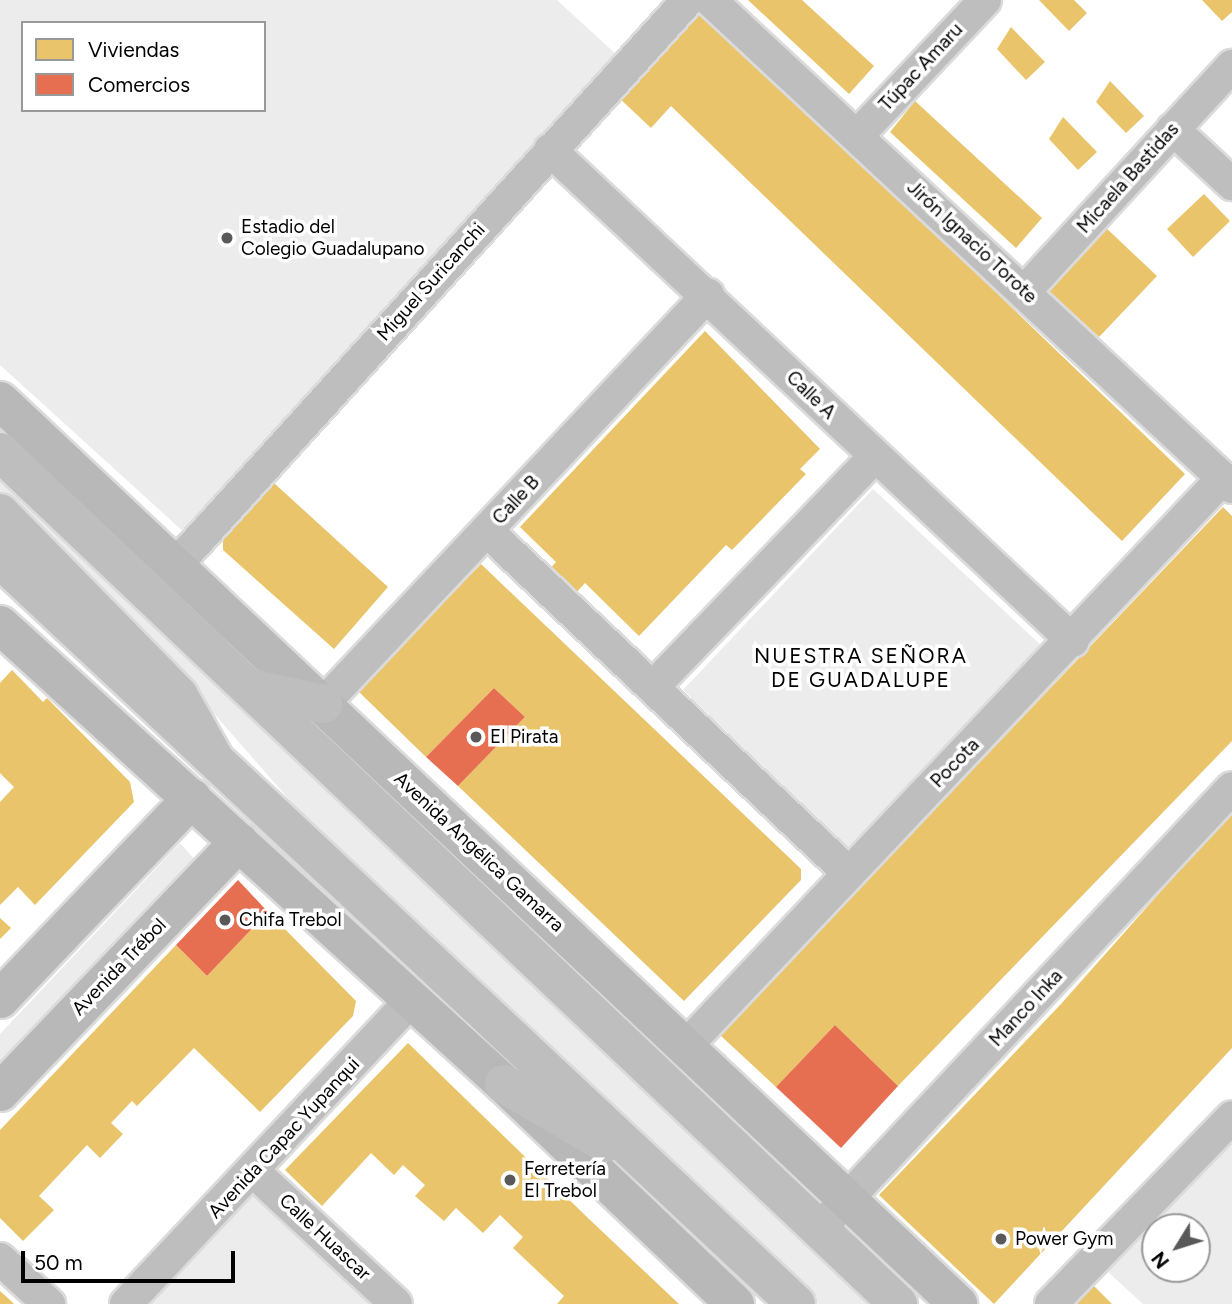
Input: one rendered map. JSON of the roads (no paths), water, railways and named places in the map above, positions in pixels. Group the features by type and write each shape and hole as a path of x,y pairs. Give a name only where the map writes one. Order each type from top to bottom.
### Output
{"main road":[{"name":"Avenida Angélica Gamarra","path":"0,401 958,1304"},
{"name":"Avenida Angélica Gamarra","path":"0,452 898,1304"},
{"path":"0,513 179,696 215,760"},
{"path":"0,559 668,1180 796,1304"},
{"path":"5,640 191,798 504,1084 735,1304"},
{"path":"251,688 323,704"},
{"path":"0,999 191,798"},
{"name":"Avenida Trébol","path":"0,1092 239,842"},
{"path":"504,1084 668,1180"}],"street":[{"name":"Miguel Suricanchi","path":"175,566 688,0"},
{"name":"Jirón Ignacio Torote","path":"710,0 858,135 1228,483"},
{"name":"Túpac Amaru","path":"858,135 985,0"},
{"name":"Micaela Bastidas","path":"1025,291 1232,66"},
{"path":"1173,129 1232,184"},
{"name":"Calle A","path":"550,150 708,295 1073,641"},
{"name":"Calle B","path":"323,704 708,295"},
{"path":"653,687 875,456"},
{"name":"Pocota","path":"685,1047 849,873 1228,483"},
{"path":"486,531 849,873"},
{"name":"Manco Inka","path":"819,1228 1232,788"},
{"name":"Avenida Capac Yupanqui","path":"126,1304 411,1001"},
{"path":"1051,1304 1232,1117"},
{"name":"Calle Huascar","path":"253,1171 396,1304"},
{"path":"0,1259 49,1304"}],"place":[{"name":"Estadio del Colegio Guadalupano","path":"227,238"},
{"name":"El Pirata","path":"476,737"},
{"name":"Chifa Trebol","path":"225,920"},
{"name":"Ferretería El Trebol","path":"510,1180"},
{"name":"Power Gym","path":"1001,1239"}],"district":[{"name":"NUESTRA SEÑORA DE GUADALUPE","path":"861,668"}]}
